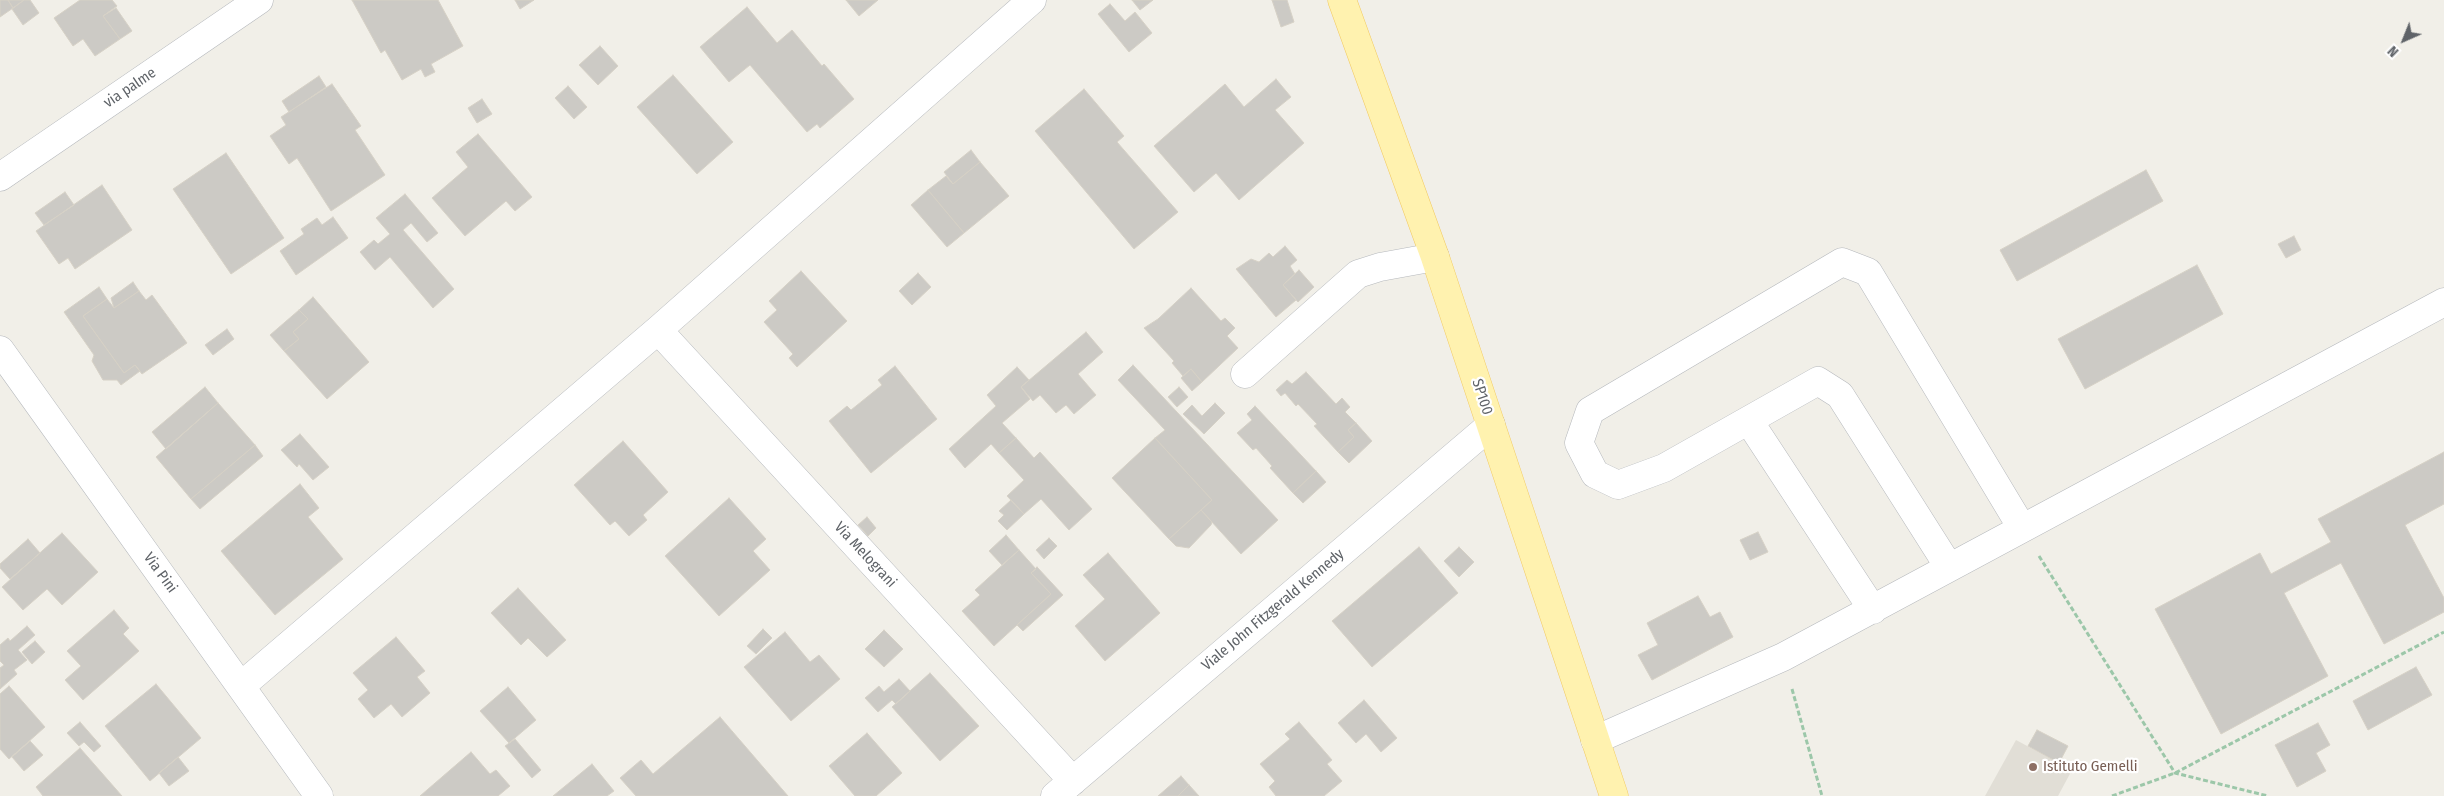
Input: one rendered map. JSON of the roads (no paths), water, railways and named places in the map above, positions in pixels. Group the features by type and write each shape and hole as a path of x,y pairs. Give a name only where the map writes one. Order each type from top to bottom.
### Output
{"main road":[{"name":"SP100","path":"1342,0 1435,257 1614,796"}],"street":[{"name":"via palme","path":"0,177 259,0"},
{"path":"241,686 658,330 1032,0"},
{"path":"1245,374 1358,274 1380,267 1435,257"},
{"path":"1949,567 1840,395 1818,381 1664,468 1618,485 1595,474 1579,444 1590,411 1842,262 1868,272 2022,528"},
{"path":"1595,740 1783,657 2444,302"},
{"name":"Via Melograni","path":"658,330 1064,788"},
{"name":"Via Pini","path":"0,350 320,796"},
{"path":"1749,421 1873,610"},
{"name":"Viale John Fitzgerald Kennedy","path":"1064,788 1491,425"}],"place":[{"name":"Istituto Gemelli","path":"2033,767"}]}
